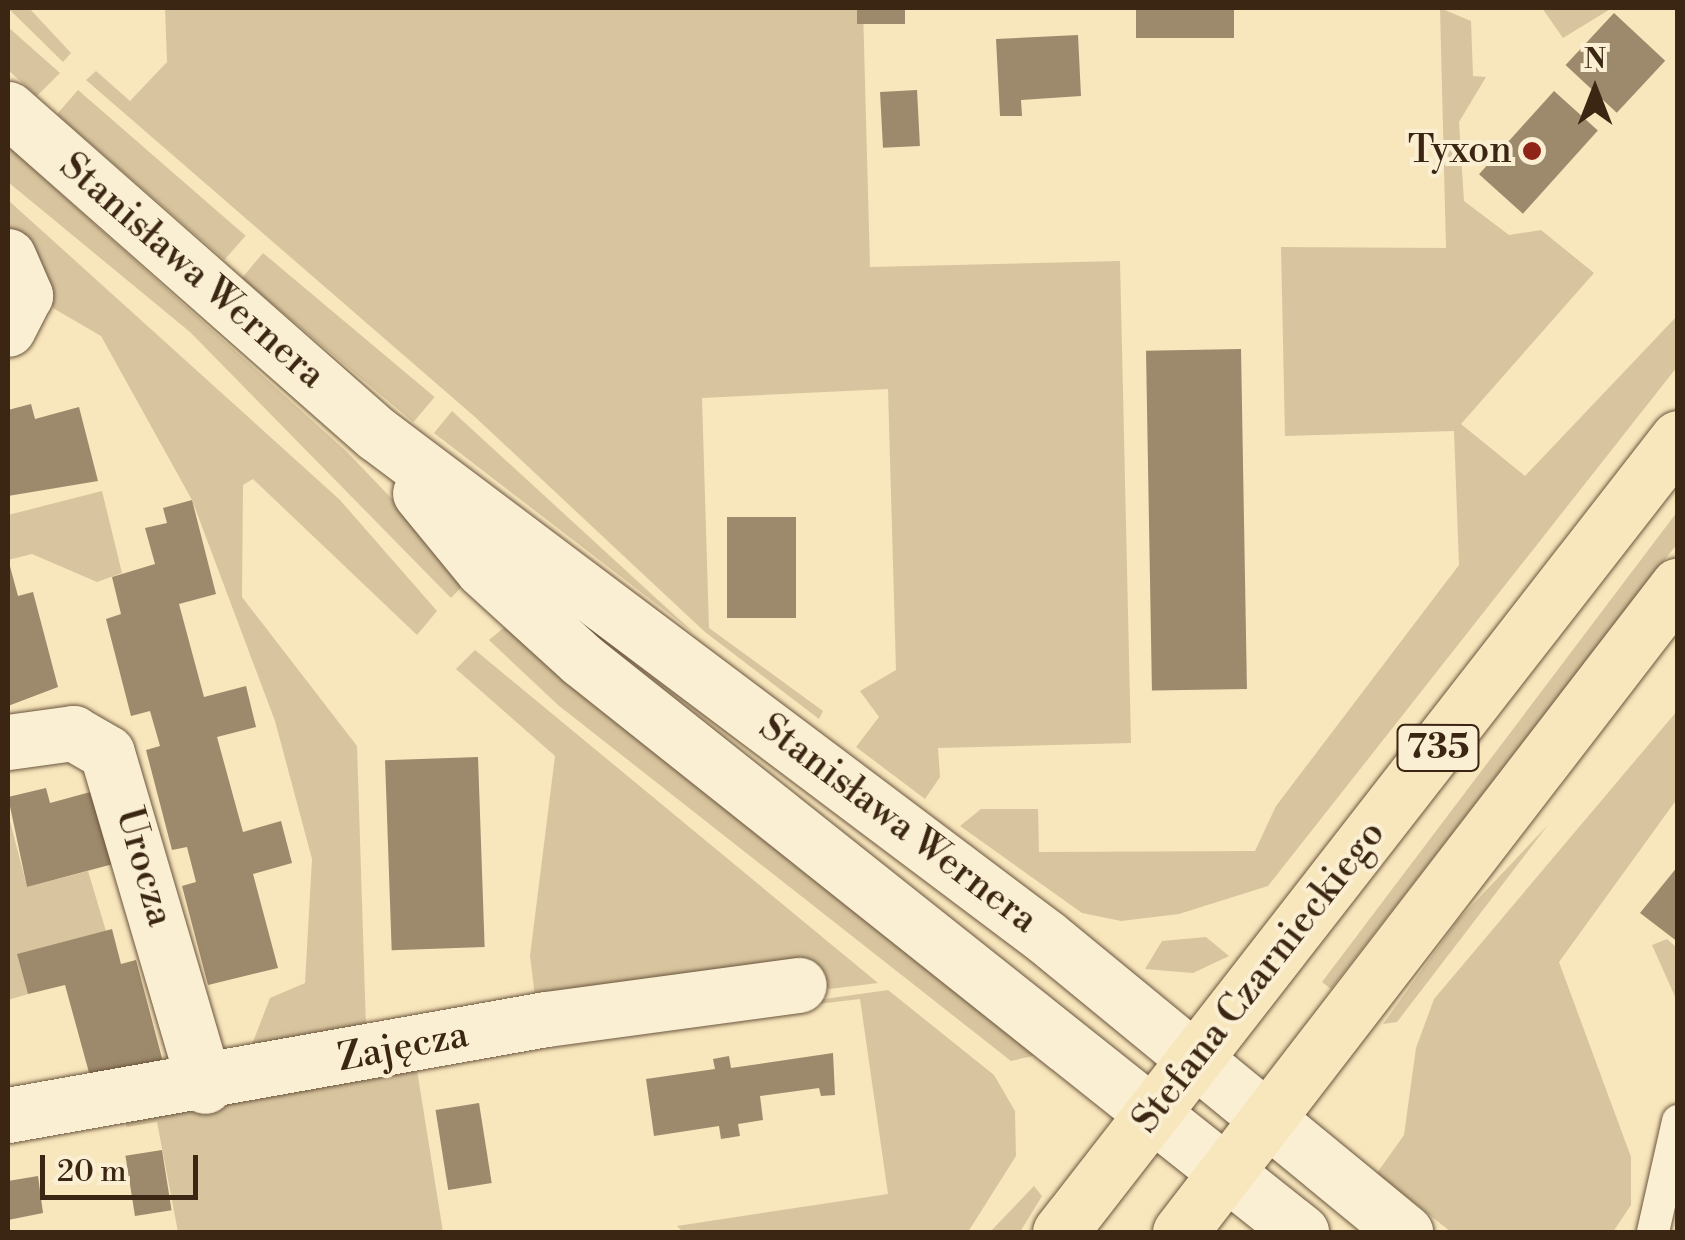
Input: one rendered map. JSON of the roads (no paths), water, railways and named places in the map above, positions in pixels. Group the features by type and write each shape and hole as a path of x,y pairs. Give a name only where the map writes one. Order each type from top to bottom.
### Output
{"main road":[{"name":"Stefana Czarnieckiego","path":"1060,1232 1678,438"},
{"name":"735","path":"1180,1232 1678,585"}],"street":[{"name":"Stanisława Wernera","path":"8,109 378,434 1196,1056 1405,1232"},
{"path":"8,256 25,295 8,329"},
{"name":"Stanisława Wernera","path":"378,434 483,570 582,660 1155,1110 1302,1232"},
{"name":"Urocza","path":"8,742 73,733 107,753 205,1086"},
{"name":"Zajęcza","path":"8,1115 205,1086 546,1019 799,985"}],"lane":[{"path":"1652,1232 1678,1121"}],"place":[{"name":"Tyxon","path":"1532,151"}]}
